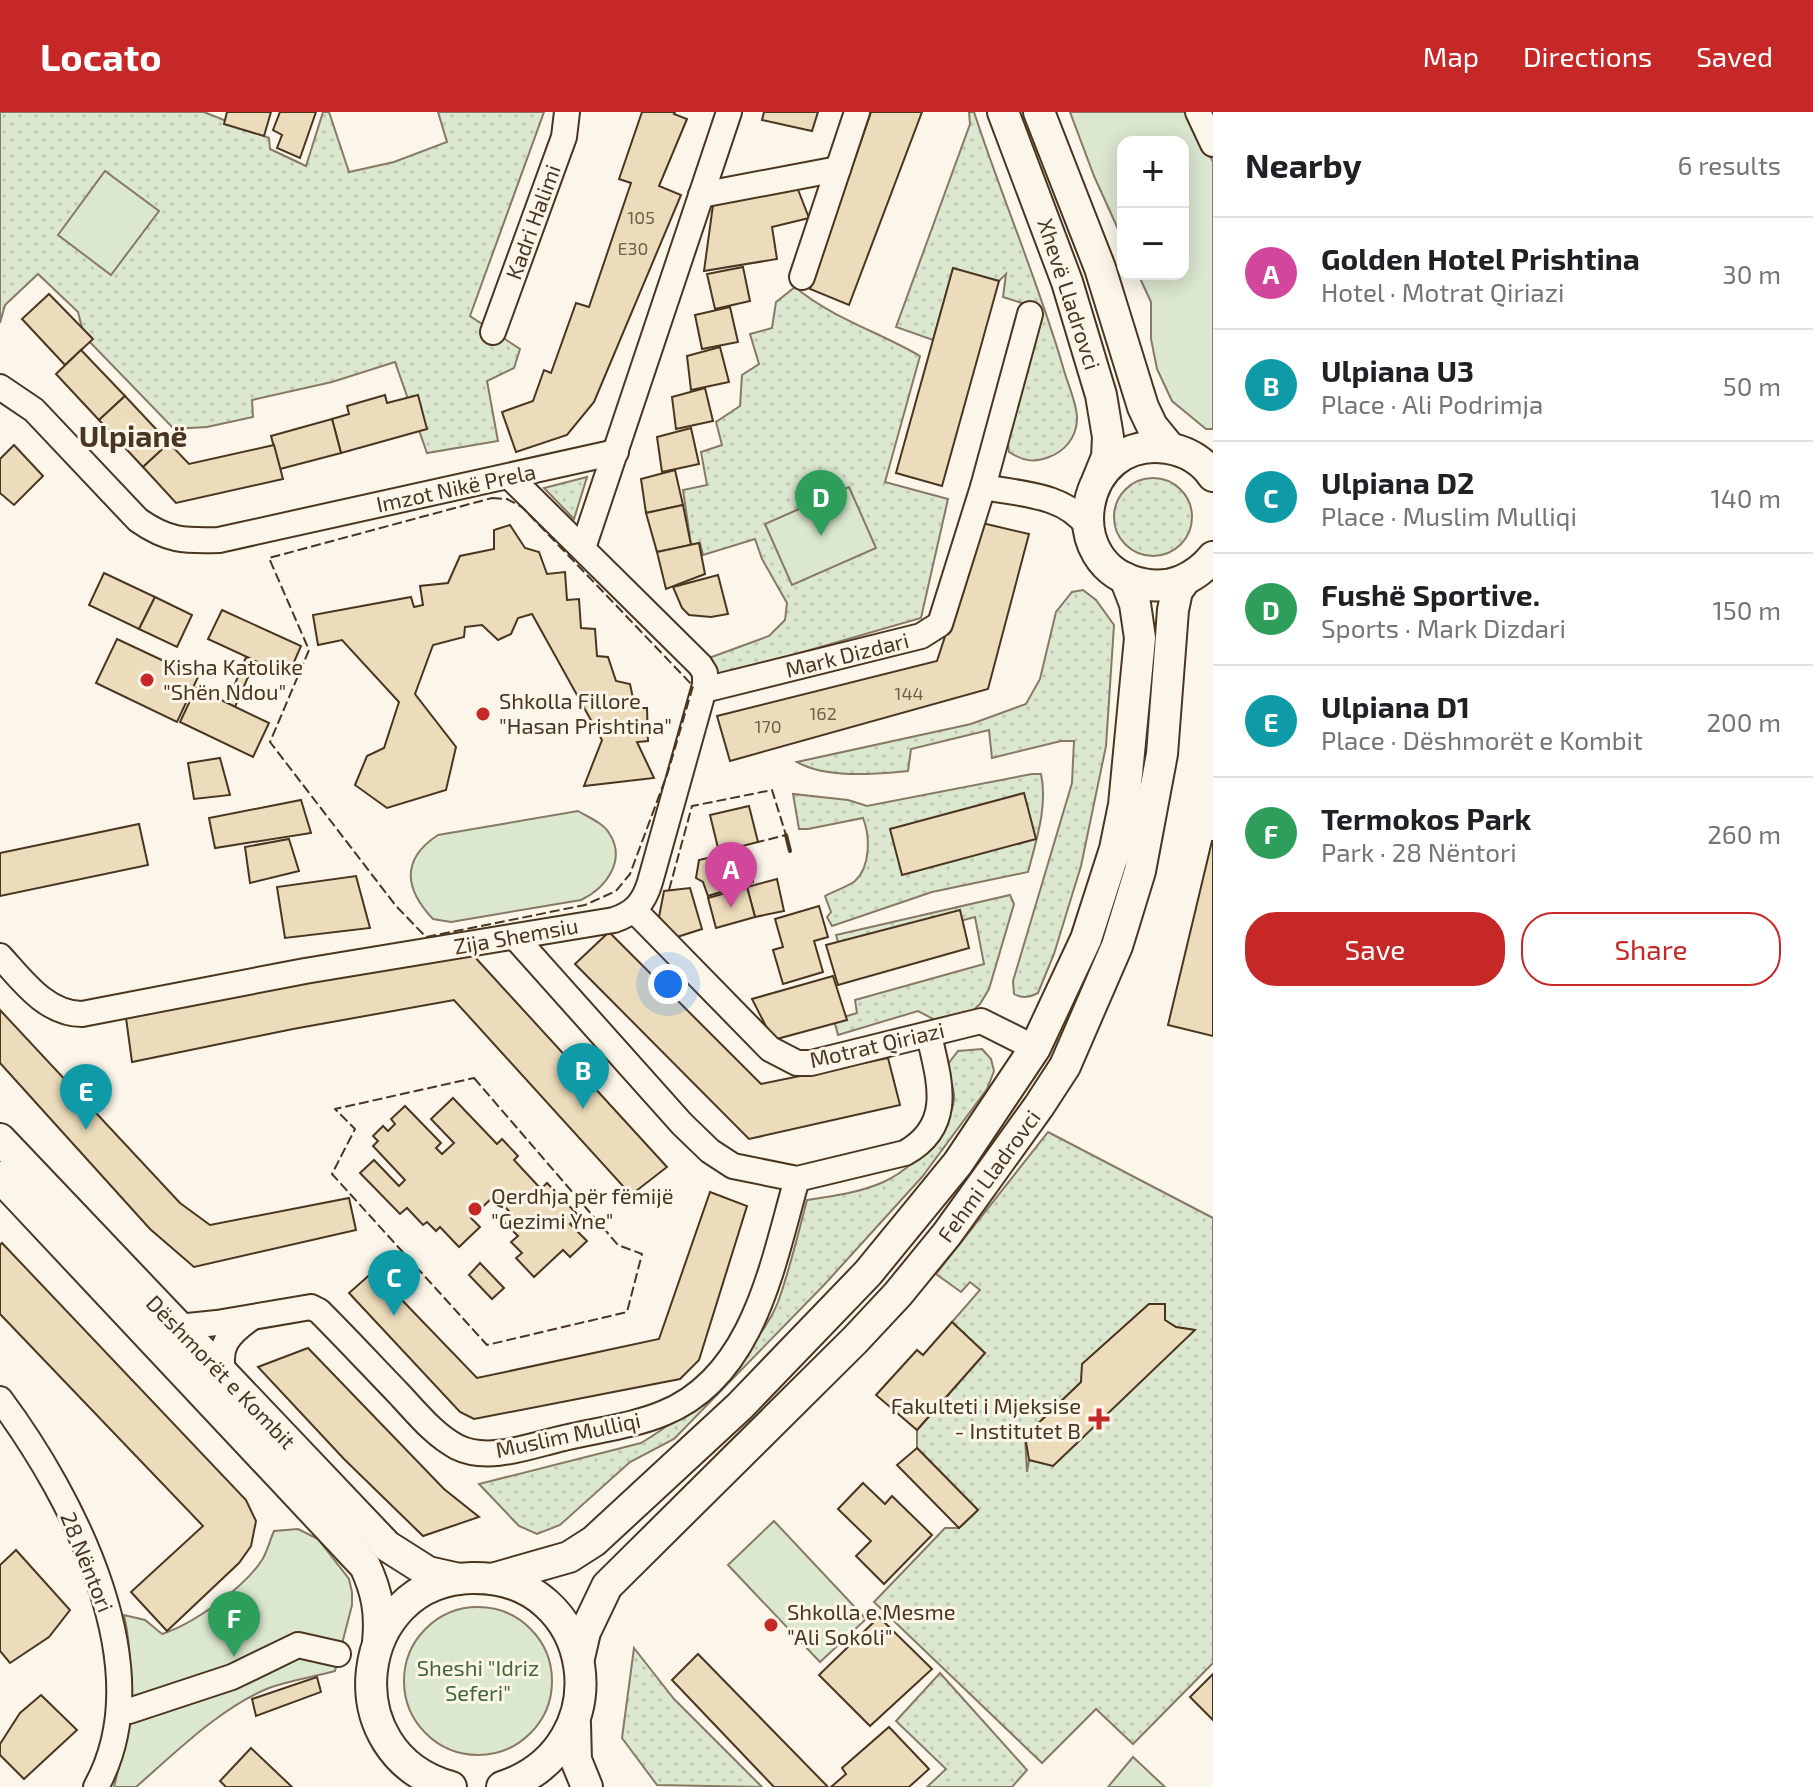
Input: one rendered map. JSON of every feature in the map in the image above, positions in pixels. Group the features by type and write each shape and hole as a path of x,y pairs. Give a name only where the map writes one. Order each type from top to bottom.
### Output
{"main road":[{"name":"Xhevë Lladrovci","path":"1003,112 1067,282 1101,395 1108,437 1107,457 1090,498 1088,527"},
{"name":"Xhevë Lladrovci","path":"1039,112 1100,268 1143,407 1152,426 1170,448"},
{"path":"1098,479 1129,452 1149,447 1170,448 1196,458 1212,472"},
{"path":"1088,527 1098,554 1110,568 1125,578 1148,585 1185,580 1213,557"},
{"name":"Fehmi Lladrovci","path":"492,1579 569,1557 594,1541 740,1406 803,1344 913,1220 958,1163 1035,1048 1086,939 1115,849 1124,805 1140,638 1135,604 1125,578"},
{"name":"Fehmi Lladrovci","path":"579,1658 585,1632 607,1586 845,1350 905,1285 947,1234 1065,1066 1113,958 1131,908 1162,754 1173,610 1177,591 1185,580"},
{"name":"Dëshmorët e Kombit","path":"0,1139 387,1546 428,1572 459,1579"},
{"name":"Dëshmorët e Kombit","path":"0,1177 365,1566 375,1587 381,1613 378,1642"},
{"path":"408,1787 394,1752 378,1725 370,1691 371,1666 378,1642 402,1608 422,1592 459,1579 492,1579 522,1588 547,1605 567,1629 579,1658 582,1690 575,1722 576,1760 587,1787"},
{"path":"508,1785 538,1770 558,1751 575,1722"},
{"path":"394,1752 418,1773 451,1787"},
{"path":"508,1785 532,1782 545,1787"}],"street":[{"name":"Kadri Halimi","path":"493,332 564,137 567,112"},
{"path":"583,548 729,112"},
{"path":"802,277 857,112"},
{"path":"1198,112 1213,144"},
{"path":"701,195 838,169"},
{"name":"Mark Dizdari","path":"705,685 712,688 921,636 940,624 983,487 1030,314"},
{"name":"Imzot Nikë Prela","path":"0,387 34,410 138,520 158,534 182,541 219,540 616,452"},
{"path":"510,477 705,673 705,685 647,893 635,911"},
{"path":"1048,499 1098,479"},
{"path":"983,487 1048,499 1078,513 1088,527"},
{"name":"Motrat Qiriazi","path":"635,911 770,1049 797,1063 811,1063 972,1022 989,1023 1035,1048"},
{"name":"Zija Shemsiu","path":"0,956 49,1005 58,1011 82,1014 305,971 614,920 635,911"},
{"path":"515,937 682,1124 710,1151 733,1166 797,1179 905,1153 919,1145 938,1117 940,1100 939,1079 929,1035"},
{"name":"Muslim Mulliqi","path":"178,1327 311,1307 319,1311 432,1428 455,1446 471,1453 511,1450 643,1420 683,1403 702,1388 749,1330 797,1179"},
{"path":"224,1376 221,1353 225,1343 251,1318"},
{"name":"28 Nëntori","path":"0,1399 67,1509 108,1604 120,1686 111,1750 96,1787"},
{"path":"129,1711 232,1677 298,1645 338,1654"}],"green space":[{"path":"0,112 204,112 269,138 270,149 306,166 323,112 329,112 349,172 394,162 447,142 438,112 544,112 470,316 520,349 514,368 487,381 498,441 427,453 395,362 332,382 252,400 253,417 207,427 174,429 84,336 78,312 38,274 5,305 0,323"},
{"path":"969,112 974,112 1076,408 1076,427 1069,443 1055,454 1038,460 1024,459 1009,452 1022,303 1003,297 1006,274 999,281 953,269 933,340 896,327 970,124"},
{"path":"1070,112 1189,112 1213,162 1213,429 1206,429 1172,401 1157,369 1151,339 1151,302 1141,280 1189,280 1189,136 1117,136 1117,227"},
{"path":"105,171 159,211 111,275 58,235"},
{"path":"795,287 840,316 920,356 885,482 948,499 921,618 716,677 706,659 769,636 785,620 787,603 762,559 755,539 703,555 700,543 691,545 683,490 707,485 701,452 722,445 716,422 740,406 742,375 759,364 750,334 772,328 776,302"},
{"path":"587,477 574,519 544,488"},
{"path":"1153,478 1168,481 1181,489 1189,502 1192,517 1189,532 1181,545 1168,553 1153,556 1138,553 1125,545 1117,532 1114,517 1117,502 1125,489 1138,481"},
{"path":"849,487 876,548 792,585 765,524"},
{"path":"1083,590 1096,600 1114,625 1106,746 1081,866 1054,954 1038,993 1020,997 1014,994 1013,981 1072,783 1074,741 1061,741 992,758 989,730 911,749 908,771 837,773 797,762 971,724 1026,704 1040,679 1056,612 1072,592"},
{"path":"1041,774 1043,798 1028,872 932,892 832,926 827,917 831,912 825,896 855,881 864,867 868,842 863,818 799,829 793,794 848,800 867,806"},
{"path":"578,811 606,829 616,853 615,863 606,881 581,900 451,922 433,919 417,897 412,886 412,865 417,854 438,835"},
{"path":"1010,895 1014,904 989,989 980,1004 967,1016 935,1020 918,1011 838,1035 834,1020 857,1013 855,1000 984,964 975,917 841,952 836,935"},
{"path":"982,1049 991,1059 994,1071 987,1089 922,1177 824,1285 674,1439 630,1462 560,1525 537,1534 519,1526 479,1484 641,1443 699,1400 738,1361 768,1321 782,1290 807,1200 866,1188 883,1182 913,1163 940,1130 952,1109 954,1095 948,1064 958,1051"},
{"path":"1048,1132 1213,1218 1213,1663 1133,1744 1096,1709 1042,1763 874,1602 945,1528 959,1528 978,1510 917,1448 917,1430 985,1353 952,1322 980,1290 970,1282 961,1292 936,1274","holes":["1149,1304 1165,1304 1165,1320 1176,1327 1194,1330 1053,1466 1029,1460 1027,1472 1025,1436 1081,1382 1083,1364"]},
{"path":"774,1521 866,1619 820,1662 728,1565"},
{"path":"298,1529 318,1539 349,1579 352,1605 335,1671 277,1685 251,1696 199,1732 136,1787 114,1787 129,1701 130,1658 124,1615 145,1620 162,1634 174,1629 217,1604 243,1582 262,1560 274,1531"},
{"name":"Sheshi \"Idriz Seferi\"","path":"478,1607 506,1613 530,1629 546,1653 552,1681 546,1709 530,1733 506,1749 478,1755 450,1749 426,1733 410,1709 404,1681 410,1653 426,1629 450,1613"},
{"path":"634,1648 674,1699 762,1787 657,1785 622,1738"},
{"path":"940,1673 1027,1770 1012,1787 927,1787 946,1769 896,1721"},
{"path":"1133,1757 1165,1787 1108,1787"}],"building":[{"path":"227,112 271,112 264,136 224,124"},
{"path":"280,112 316,112 300,158 277,148 282,135 273,130"},
{"path":"642,112 675,112 687,119 659,186 681,195 594,402 567,435 516,452 502,412 533,401 544,370 551,373 576,303 589,307 631,183 619,179"},
{"path":"764,112 818,112 812,131 762,120"},
{"path":"871,112 922,112 849,305 810,289"},
{"path":"797,187 809,218 772,227 777,259 704,271 713,205"},
{"path":"743,267 750,301 715,309 707,274"},
{"path":"953,268 999,281 942,486 896,473"},
{"path":"49,294 93,339 65,365 22,319"},
{"path":"730,307 738,342 702,349 695,315"},
{"path":"720,347 729,382 691,390 687,356"},
{"path":"81,350 125,396 99,420 56,374"},
{"path":"705,388 713,421 676,429 672,397"},
{"path":"385,395 387,403 418,395 427,429 341,453 332,419 349,414 347,406"},
{"path":"125,396 169,443 143,467 99,420"},
{"path":"332,419 341,453 280,469 271,436"},
{"path":"691,428 699,464 662,472 657,437"},
{"path":"169,443 189,464 274,445 283,479 176,503 143,467"},
{"path":"14,445 43,476 14,505 0,493 0,459"},
{"path":"675,470 683,505 646,513 641,479"},
{"path":"683,505 691,545 657,552 646,513"},
{"path":"982,523 1029,534 988,689 730,761 717,716 937,661"},
{"path":"510,525 525,548 539,552 547,574 565,572 567,600 579,599 581,628 595,629 597,656 608,657 616,681 630,684 635,708 647,708 648,741 637,742 654,778 584,786 602,740 532,614 518,618 511,634 498,640 482,625 465,627 464,637 433,645 415,694 456,747 446,790 387,808 355,785 367,756 384,748 399,702 342,640 318,645 313,615 411,597 414,607 423,605 420,586 448,583 460,556 494,549 494,530"},
{"path":"699,543 705,574 666,589 657,552"},
{"path":"104,573 155,597 139,629 89,605"},
{"path":"718,575 728,614 711,617 689,615 682,608 673,587"},
{"path":"155,597 192,615 177,647 139,629"},
{"path":"222,610 301,646 288,676 208,639"},
{"name":"Kisha Katolike \"Shën Ndou\"","path":"117,639 198,677 177,722 96,683"},
{"path":"246,657 255,661 235,707 227,703"},
{"path":"196,688 269,723 253,757 180,722"},
{"path":"220,758 230,795 194,799 188,763"},
{"path":"1024,793 1036,839 902,875 890,829"},
{"path":"301,800 311,833 215,848 209,818"},
{"path":"749,806 758,842 719,852 710,815"},
{"path":"139,824 148,865 0,896 0,853"},
{"path":"289,839 299,871 250,883 245,847"},
{"path":"1213,841 1213,1036 1168,1025"},
{"path":"745,849 747,861 753,863 753,882 708,896 703,882 696,878 699,860"},
{"path":"356,876 370,928 285,938 277,887"},
{"path":"777,879 784,911 755,917 747,887"},
{"path":"747,887 755,917 716,928 708,898"},
{"path":"690,888 702,929 677,937 659,917 664,891"},
{"path":"819,906 828,937 814,941 823,972 783,984 773,950 783,947 775,919"},
{"path":"960,910 969,948 838,985 826,945"},
{"path":"609,932 761,1084 888,1058 900,1105 749,1139 575,964"},
{"path":"473,955 667,1167 631,1195 454,1000 132,1062 126,1018 298,982"},
{"path":"833,976 847,1020 773,1040 752,999"},
{"path":"0,1010 180,1203 210,1225 349,1198 356,1230 194,1267 150,1229 0,1063"},
{"path":"453,1098 497,1144 502,1139 518,1156 514,1160 541,1189 547,1183 579,1216 570,1224 587,1241 570,1257 563,1250 534,1277 516,1258 522,1253 511,1242 518,1236 501,1219 509,1211 494,1196 471,1218 480,1227 459,1247 440,1227 436,1231 427,1222 423,1225 407,1208 400,1214 360,1173 374,1160 399,1186 405,1180 373,1146 378,1141 373,1136 383,1126 388,1131 395,1124 391,1119 405,1106 441,1143 436,1148 442,1154 454,1143 431,1119"},
{"path":"710,1192 747,1206 699,1360 680,1379 474,1419 460,1412 349,1293 374,1271 477,1378 659,1339"},
{"path":"2,1243 246,1500 256,1521 251,1546 239,1563 167,1631 131,1592 203,1526 0,1314"},
{"path":"480,1263 504,1288 492,1299 469,1275"},
{"path":"1149,1304 1165,1304 1165,1320 1176,1327 1195,1330 1053,1466 1029,1460 1025,1436 1081,1382 1082,1364"},
{"path":"952,1322 985,1353 917,1430 876,1395 917,1350 923,1355"},
{"path":"308,1348 444,1489 479,1517 423,1536 344,1459 258,1367"},
{"path":"917,1448 978,1510 959,1528 897,1465"},
{"path":"863,1483 885,1504 892,1496 932,1535 884,1584 856,1556 871,1541 838,1509"},
{"path":"16,1550 70,1610 49,1637 10,1663 0,1651 0,1565"},
{"path":"879,1617 932,1669 870,1726 819,1675"},
{"path":"698,1654 828,1787 774,1787 672,1680"},
{"path":"1213,1674 1213,1720 1190,1697"},
{"path":"317,1677 321,1692 256,1716 252,1699"},
{"path":"41,1695 77,1730 24,1779 0,1755 0,1744 20,1713"},
{"path":"889,1727 929,1769 909,1787 831,1787 846,1774 842,1768"},
{"path":"251,1748 292,1787 226,1787 220,1781"}],"fence":[{"path":"492,498 507,499 522,507 693,686 668,772 630,874 616,891 585,905 426,937 396,906 270,742 309,650 269,558 492,498"},
{"path":"669,890 692,806 772,790 786,835 758,842"},
{"path":"474,1078 618,1245 642,1254 627,1312 487,1345 332,1174 355,1129 335,1109 474,1078"}],"wall":[{"path":"786,835 790,851"}],"place":[{"name":"Fushë Sportive.","path":"821,536"},
{"name":"Kisha Katolike \"Shën Ndou\"","path":"147,680"},
{"name":"Shkolla Fillore \"Hasan Prishtina\"","path":"483,714"},
{"name":"Golden Hotel Prishtina","path":"731,908"},
{"name":"Ulpiana U3","path":"583,1109"},
{"name":"Ulpiana D1","path":"86,1130"},
{"name":"Qerdhja për fëmijë \"Gezimi Yne\"","path":"475,1209"},
{"name":"Ulpiana D2","path":"394,1316"},
{"name":"Fakulteti i Mjeksise - Institutet B","path":"1099,1419"},
{"name":"Shkolla e Mesme \"Ali Sokoli\"","path":"771,1625"},
{"name":"Termokos Park","path":"234,1657"}],"district":[{"name":"Ulpianë","path":"133,437"}]}
